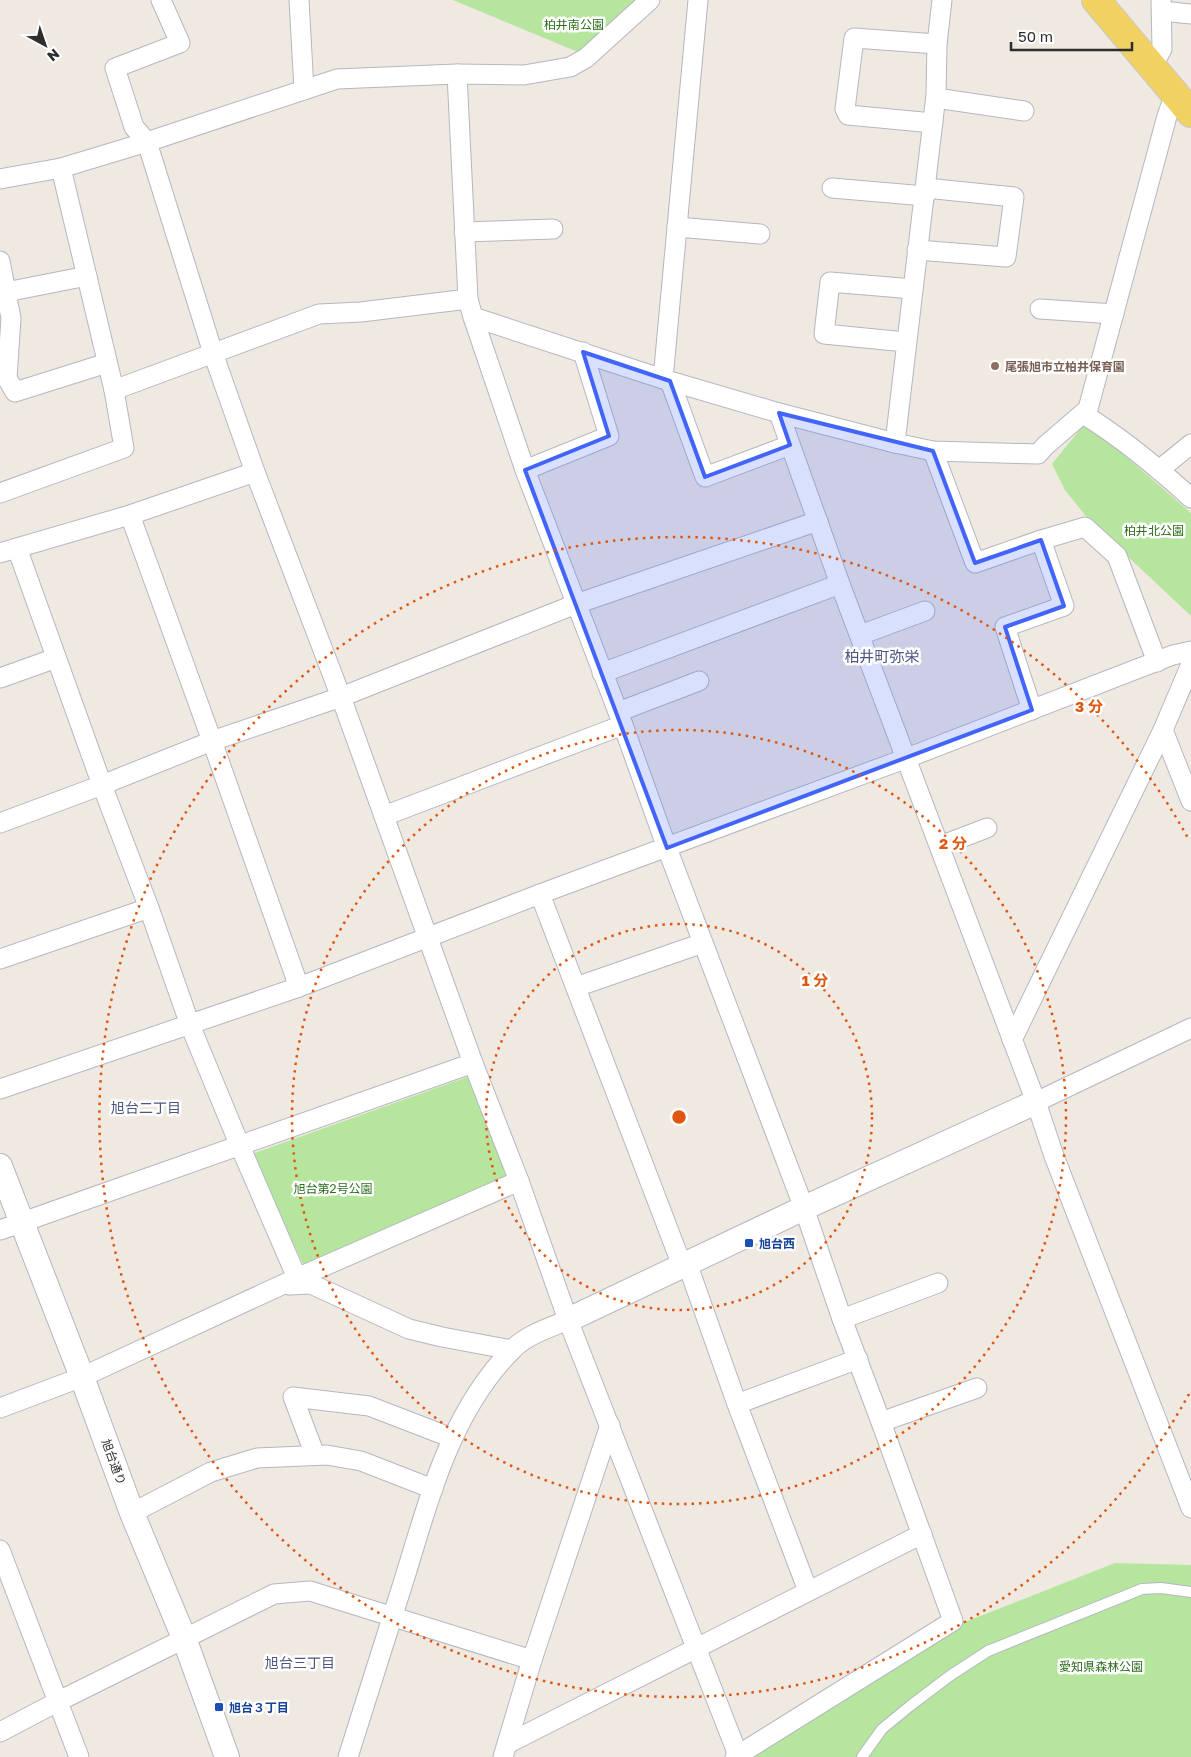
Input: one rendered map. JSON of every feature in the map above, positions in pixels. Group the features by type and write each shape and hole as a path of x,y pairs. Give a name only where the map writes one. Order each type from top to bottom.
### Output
{"main road":[{"path":"1096,0 1183,103"}],"street":[{"path":"161,0 180,43 115,68 134,126 148,142 213,353 255,472 341,697 473,1064 520,1181 568,1320 737,1756 953,1621 842,1318 804,1208 667,848 621,719 525,470 473,317 468,299 457,74"},
{"path":"299,0 304,90"},
{"path":"0,179 62,168 148,142 338,79 457,74 524,74 570,67 586,58 650,0"},
{"path":"698,0 677,227 667,380 705,477 790,445"},
{"path":"895,443 936,98 937,44 942,0"},
{"path":"1152,67 1162,50 1161,6 1191,14"},
{"path":"933,123 848,115 845,109 854,38 937,44"},
{"path":"936,98 1024,111"},
{"path":"473,317 667,380 779,413 895,443 933,451 1038,454 1088,409 1166,116 1183,103"},
{"path":"0,493 124,448 114,390 62,168"},
{"path":"832,188 1014,197 1006,257 917,250"},
{"path":"677,227 760,234"},
{"path":"464,232 553,229"},
{"path":"0,261 6,292 7,378 15,392 107,363"},
{"path":"6,292 87,276"},
{"path":"906,342 824,334 830,282 912,289"},
{"path":"114,390 319,314 361,312 468,299"},
{"path":"1040,309 1114,314"},
{"path":"525,470 609,436 583,352"},
{"path":"779,413 840,584 1036,1102 1057,1165 1191,1508"},
{"path":"1083,414 1111,431 1191,498"},
{"path":"1159,470 1191,444"},
{"path":"933,451 975,563 1040,540 1085,527 1117,556 1157,662"},
{"path":"255,472 130,515 8,550 56,658 149,908 190,1025 240,1146 291,1282"},
{"path":"130,515 299,987"},
{"path":"0,823 212,741 341,697 576,604 818,521"},
{"path":"1032,710 1005,628 1064,606 1040,540"},
{"path":"602,673 840,584"},
{"path":"860,635 925,611"},
{"path":"0,1089 299,987 540,894 907,758 1173,655 1191,651"},
{"path":"0,678 56,658"},
{"path":"1012,1040 1163,730 1191,664"},
{"path":"384,816 621,719 699,681"},
{"path":"1163,730 1191,801"},
{"path":"940,846 987,828"},
{"path":"540,894 678,1255 687,1263 737,1404 808,1591"},
{"path":"0,959 149,908"},
{"path":"576,987 703,943"},
{"path":"348,1757 433,1489 452,1438 481,1387 512,1350 526,1339 1191,1028"},
{"path":"0,1230 473,1064"},
{"name":"旭台通り","path":"0,1166 82,1377 132,1513 184,1638 228,1757"},
{"path":"0,1408 82,1377 520,1181"},
{"path":"291,1282 311,1284 409,1329 512,1350"},
{"path":"842,1318 938,1283"},
{"path":"737,1404 858,1359"},
{"path":"881,1422 976,1388"},
{"path":"316,1455 293,1398 369,1406 452,1438"},
{"path":"505,1751 532,1660 610,1425"},
{"path":"132,1513 211,1472 257,1458 327,1455 361,1461 433,1489"},
{"path":"505,1751 695,1648 922,1534"},
{"path":"2,1562 79,1757"},
{"path":"0,1732 274,1594 310,1591 532,1660"}],"lane":[{"path":"862,1757 882,1729 903,1711 951,1675 988,1651 1142,1589 1161,1588 1191,1592"}],"highlighted area":[{"path":"583,352 670,381 705,477 790,445 779,413 933,451 975,563 1041,540 1064,606 1005,627 1032,710 667,848 525,470 609,436"}],"green space":[{"name":"柏井南公園","path":"453,0 636,0 578,52"},
{"name":"柏井北公園","path":"1086,422 1191,513 1191,616 1089,520 1065,490 1052,464"},
{"name":"旭台第2号公園","path":"470,1076 509,1175 304,1266 252,1154"},
{"name":"愛知県森林公園","path":"1115,1563 1191,1565 1191,1757 750,1757 960,1624"}],"place":[{"name":"尾張旭市立柏井保育園","path":"995,366"},
{"name":"旭台西","path":"749,1243"},
{"name":"旭台３丁目","path":"219,1707"}],"district":[{"name":"柏井町弥栄","path":"882,656"},
{"name":"旭台二丁目","path":"146,1107"},
{"name":"旭台三丁目","path":"300,1662"}]}
